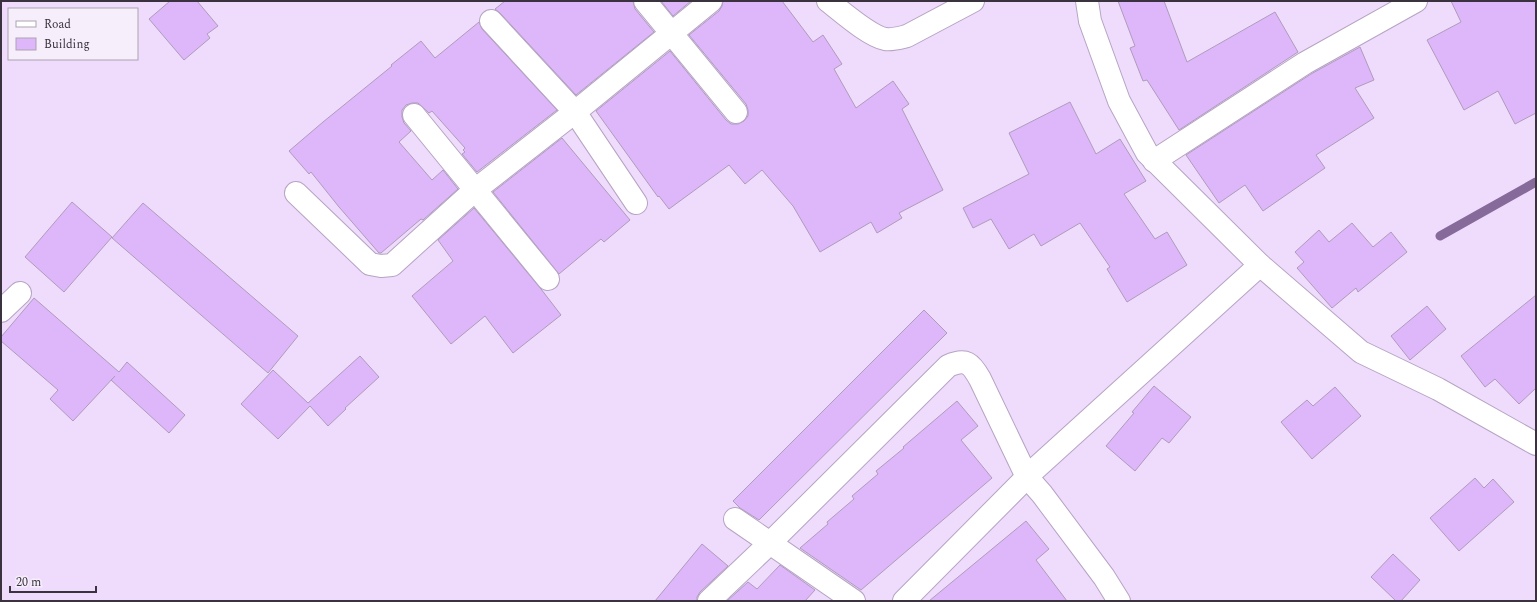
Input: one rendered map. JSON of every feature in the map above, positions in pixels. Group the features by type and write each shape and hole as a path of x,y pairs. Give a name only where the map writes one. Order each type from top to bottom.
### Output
{"street":[{"path":"645,1 736,112"},
{"path":"296,193 370,264 381,266 392,265 475,190 575,112 671,32 711,1"},
{"path":"828,1 872,33 884,38 895,39 907,36 973,1"},
{"path":"1087,1 1090,21 1119,101 1147,153 1154,161 1260,265 1361,352 1438,389 1536,444"},
{"path":"1154,161 1306,63 1416,1"},
{"path":"491,20 575,112 636,203"},
{"path":"414,115 548,279"},
{"path":"904,601 1053,452 1260,265"},
{"path":"1,311 20,294"},
{"path":"709,601 770,543 948,366 958,362 965,362 973,368 976,373 1042,494 1104,577 1119,601"},
{"path":"735,519 854,601"}],"building":[{"path":"170,1 197,1 218,26 207,34 210,38 184,60 149,19"},
{"path":"505,1 633,1 635,9 654,32 576,95 495,9"},
{"path":"661,1 691,1 673,16"},
{"path":"723,1 782,1 813,42 823,35 842,64 834,69 856,108 893,81 909,104 902,109 943,190 899,213 902,218 877,233 871,222 820,252 793,206 762,170 745,184 729,165 669,209 659,196 658,197 596,111 670,51 726,120 731,124 738,124 744,121 748,116 746,104 689,35 719,11"},
{"path":"1118,1 1164,1 1187,62 1275,12 1298,52 1179,130 1147,80 1143,81 1130,48 1135,46"},
{"path":"1451,1 1536,1 1536,113 1515,124 1498,91 1464,110 1427,40 1461,22"},
{"path":"479,22 482,29 557,110 477,172 462,154 465,152 463,150 465,148 432,111 429,113 418,103 406,105 402,110 402,117 404,123 411,131 399,142 432,180 443,170 458,189 423,220 421,219 381,253 379,253 311,172 309,174 289,151 421,41 435,58"},
{"path":"1360,47 1374,80 1355,88 1374,118 1316,155 1325,168 1263,211 1245,185 1219,203 1186,155 1311,74"},
{"path":"1070,102 1096,154 1120,139 1146,181 1124,194 1155,239 1167,232 1187,265 1127,302 1107,269 1110,267 1080,223 1041,246 1034,234 1009,249 991,219 973,228 963,208 1029,174 1009,133"},
{"path":"562,138 630,220 604,242 601,239 559,274 493,192"},
{"path":"72,202 112,237 64,292 25,257"},
{"path":"143,203 298,336 268,373 112,238"},
{"path":"474,208 561,315 513,353 485,316 451,344 412,296 453,261 438,240"},
{"path":"1352,223 1373,247 1391,232 1407,252 1358,292 1356,288 1332,308 1297,268 1304,262 1295,252 1319,230 1329,242"},
{"path":"1536,295 1536,388 1519,404 1495,379 1485,387 1461,356"},
{"path":"34,298 119,372 127,362 185,415 169,433 111,380 73,421 50,399 58,390 1,341 1,337"},
{"path":"1427,306 1446,329 1410,360 1391,336"},
{"path":"924,310 947,333 759,520 740,508 733,501"},
{"path":"360,356 379,377 345,408 346,409 328,426 310,406 278,439 241,404 273,370 308,403"},
{"path":"1154,386 1191,417 1169,443 1162,438 1135,471 1106,446 1134,413 1132,412"},
{"path":"1335,387 1361,416 1312,459 1281,422 1307,400 1313,406"},
{"path":"957,401 978,426 961,440 992,478 861,590 800,548 854,499 852,496 878,474 876,471"},
{"path":"1475,478 1484,488 1493,479 1514,502 1459,551 1430,518"},
{"path":"1026,521 1049,549 1036,560 1067,601 929,601"},
{"path":"702,544 728,566 700,592 697,597 697,601 655,601"},
{"path":"1393,554 1420,580 1401,601 1396,601 1371,577"},
{"path":"780,565 815,590 805,601 727,601 748,582 757,589"}],"waterway":[{"path":"1440,236 1536,182"}]}
